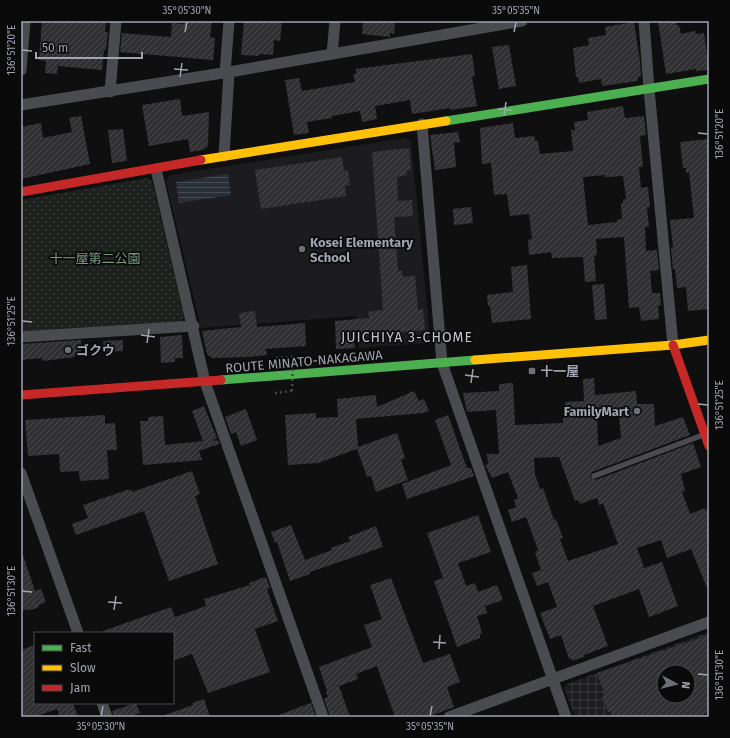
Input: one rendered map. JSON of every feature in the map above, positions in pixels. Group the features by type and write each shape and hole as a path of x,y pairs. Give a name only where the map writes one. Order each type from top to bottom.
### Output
{"street":[{"path":"21,70 25,21"},
{"path":"110,92 116,21"},
{"path":"224,156 229,21"},
{"path":"332,54 334,21"},
{"path":"21,106 332,54 468,26 522,21"},
{"path":"644,21 673,345 709,446"},
{"path":"21,192 224,156 709,79"},
{"path":"422,124 442,363 566,717"},
{"path":"156,168 206,382 324,717"},
{"path":"21,337 194,326"},
{"name":"ROUTE MINATO-NAKAGAWA","path":"21,395 673,345 709,340"},
{"path":"21,473 78,632"},
{"path":"449,717 709,622"},
{"path":"102,704 107,717"}],"lane":[{"path":"594,476 705,434"}],"path":[{"path":"275,392 292,391 293,356 276,358"}],"shaded area":[{"name":"Kosei Elementary School","path":"405,138 411,141 430,337 428,343 359,348 356,316 201,328 166,182 170,175"},
{"path":"228,174 231,195 179,203 176,182"},
{"path":"709,632 709,717 575,717 564,688 567,684"}],"green space":[{"name":"十一屋第二公園","path":"147,178 152,181 184,317 179,323 21,333 21,200"}],"building":[{"path":"42,21 106,21 105,32 108,32 102,70 58,66 57,74 45,73 46,61 39,60"},
{"path":"184,21 212,21 210,37 215,38 213,60 120,52 122,33 171,37 172,23 184,24"},
{"path":"244,21 282,21 280,41 274,40 273,55 241,55"},
{"path":"363,21 395,21 394,34 390,33 390,37 362,34"},
{"path":"658,21 676,21 676,25 679,25 681,34 695,31 696,34 704,33 709,70 696,71 696,69 666,74"},
{"path":"634,22 640,61 641,76 638,77 638,81 602,86 601,79 579,83 578,77 576,77 573,48 589,45 588,38 606,35 605,27"},
{"path":"509,45 516,86 499,89 492,47"},
{"path":"472,54 475,76 472,77 477,106 450,110 450,108 412,114 410,100 375,106 377,119 362,122 360,111 307,122 309,133 294,135 285,80 299,78 302,91 355,82 353,74 356,74 356,69"},
{"path":"180,99 182,116 209,112 208,146 203,150 190,152 188,139 149,146 142,105"},
{"path":"623,106 625,118 644,116 646,135 640,136 643,167 639,167 641,188 648,187 650,207 647,208 649,227 645,227 646,251 657,250 659,270 650,271 652,293 660,293 661,305 658,306 659,319 641,321 639,307 629,308 624,237 596,239 597,255 594,256 596,281 585,282 583,257 552,258 551,252 529,255 528,240 532,239 529,214 510,216 507,194 494,195 491,163 482,164 480,128 513,123 515,138 534,136 535,141 538,141 540,154 573,151 571,130 575,130 574,122 588,120 587,112","holes":["605,175 605,177 623,176 626,199 623,199 623,203 621,203 622,219 617,220 617,222 588,225 583,177"]},
{"path":"81,116 90,164 21,179 21,127 41,123 43,138 72,132 69,118"},
{"path":"123,129 127,161 112,163 108,130"},
{"path":"458,132 460,142 454,143 456,167 435,170 430,135"},
{"path":"709,139 709,309 688,311 686,287 677,288 675,269 673,269 671,248 673,247 670,220 694,218 689,172 686,173 686,168 683,168 680,142"},
{"path":"409,148 411,170 407,170 407,175 397,177 398,201 412,200 413,216 394,217 398,271 402,271 403,277 415,276 418,310 423,309 425,330 354,337 355,348 336,349 335,321 369,318 368,312 383,310 372,152"},
{"path":"342,157 344,171 348,170 350,185 345,186 346,196 261,209 255,170"},
{"path":"471,207 473,223 454,225 453,209"},
{"path":"527,265 531,319 492,323 487,295 513,292 511,267"},
{"path":"604,284 607,319 595,320 592,285"},
{"path":"255,311 257,327 305,323 306,346 266,349 267,355 248,357 212,358 207,354 202,331 241,327 239,313"},
{"path":"182,335 183,358 175,358 175,362 161,363 160,337"},
{"path":"81,340 81,354 75,355 75,357 43,361 42,358 21,360 21,344"},
{"path":"123,340 123,351 104,352 103,341"},
{"path":"594,378 595,395 636,391 637,404 654,404 655,426 683,417 690,435 592,472 590,477 596,480 693,443 701,467 681,474 685,491 682,492 690,514 705,508 706,511 709,510 709,588 707,588 691,549 667,558 661,540 637,548 644,568 662,562 678,606 649,617 639,589 593,606 608,646 572,661 571,658 569,659 561,635 550,639 540,613 557,607 548,582 537,586 532,573 541,570 535,552 538,550 526,517 512,522 508,510 516,507 514,500 518,498 508,472 492,478 485,465 488,464 487,454 499,454 496,410 467,412 463,393 499,391 499,384 513,383 515,425 563,423 563,417 566,417 565,402 584,401 583,379","holes":["619,415 621,438 598,446 597,416","559,457 575,501 578,500 580,504 597,498 599,505 603,503 618,544 568,561 560,539 563,538 556,519 554,520 543,488 540,489 535,474 534,458"]},
{"path":"414,391 419,401 424,399 429,411 423,413 356,419 358,447 397,433 405,458 401,460 408,480 376,492 371,476 367,477 357,449 318,463 288,465 285,415 316,413 316,418 338,417 337,399 376,395 377,407"},
{"path":"204,406 217,438 211,441 218,440 219,444 199,451 202,460 143,465 140,421 148,421 148,417 163,416 165,445 203,441 192,411"},
{"path":"246,409 257,440 241,446 236,432 231,434 225,417"},
{"path":"105,415 105,424 115,423 117,450 107,450 109,479 80,481 79,471 60,472 59,454 28,456 25,420"},
{"path":"448,415 467,468 471,468 474,476 407,499 402,484 451,465 435,420"},
{"path":"192,471 200,494 195,496 218,564 169,581 144,511 76,535 72,524 88,518 83,505 127,490 132,490 132,492"},
{"path":"478,515 491,552 458,563 466,586 475,583 478,592 497,585 503,600 485,606 487,613 477,616 482,633 480,634 480,638 457,647 434,581 443,578 427,533"},
{"path":"291,525 305,560 332,550 331,548 350,541 348,537 376,526 383,547 310,572 310,574 290,581 277,542 275,543 271,532"},
{"path":"23,555 35,591 41,589 46,602 39,605 39,607 28,611 28,609 21,611 21,556"},
{"path":"266,577 270,588 267,589 278,621 255,629 270,672 208,693 192,654 174,661 174,632 103,632 171,607 175,617 206,606 204,599 250,585 249,583"},
{"path":"391,578 423,663 450,654 460,682 447,687 454,707 428,717 395,717 377,666 356,674 358,679 339,686 350,717 330,717 324,699 328,697 327,691 319,667 372,647 364,625 382,619 370,585"},
{"path":"709,635 709,712 697,717 613,717 611,711 608,712 602,697 605,695 597,673"},
{"path":"34,645 34,704 73,704 78,717 60,717 57,709 34,717 21,717 21,650"},
{"path":"204,699 210,717 165,717 165,715 193,705 192,703"},
{"path":"311,703 316,717 279,717 279,715"},
{"path":"136,704 140,713 130,717 114,717 112,711"}],"traffic: fast":[{"path":"446,121 709,79"},
{"path":"221,380 475,360"}],"traffic: slow":[{"path":"201,160 446,121"},
{"path":"475,360 673,345 709,340"}],"traffic: jam":[{"path":"21,192 201,160"},
{"path":"673,345 709,446"},
{"path":"21,395 221,380"}],"place":[{"name":"Kosei Elementary School","path":"302,249"},
{"name":"ゴクウ","path":"68,350"},
{"name":"十一屋","path":"532,371"},
{"name":"FamilyMart","path":"637,411"}],"district":[{"name":"JUICHIYA 3-CHOME","path":"407,337"}]}
